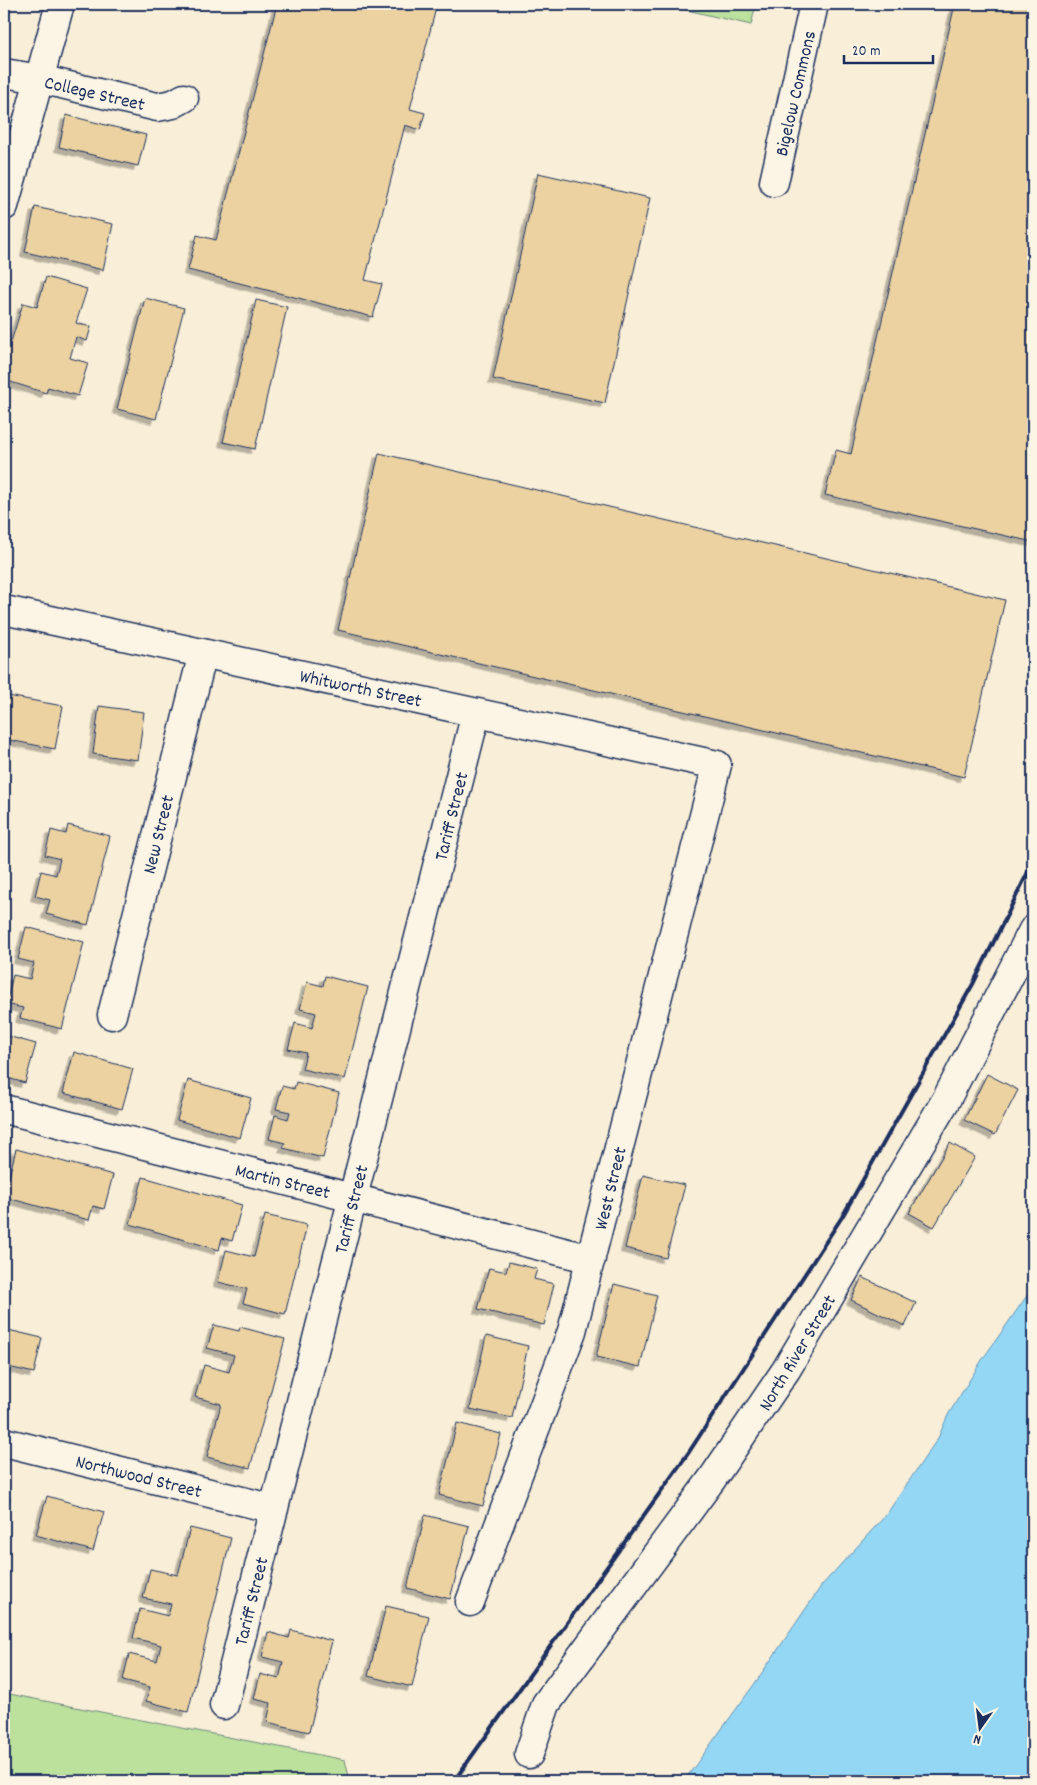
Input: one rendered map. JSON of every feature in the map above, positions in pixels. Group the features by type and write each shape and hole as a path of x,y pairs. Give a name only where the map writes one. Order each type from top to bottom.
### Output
{"street":[{"path":"4,206 60,4"},
{"name":"Bigelow Commons","path":"774,182 814,4"},
{"name":"College Street","path":"4,73 40,79 157,107 173,104 184,98"},
{"name":"Whitworth Street","path":"4,610 717,765"},
{"name":"New Street","path":"112,1015 203,653"},
{"name":"Tariff Street","path":"224,1705 476,713"},
{"name":"West Street","path":"470,1602 562,1362 591,1259 717,765"},
{"name":"North River Street","path":"529,1754 546,1704 712,1479 786,1370 946,1100 1033,930"},
{"name":"Martin Street","path":"4,1109 591,1259"},
{"name":"Northwood Street","path":"4,1442 274,1508"}],"green space":[{"path":"661,4 756,4 751,25"},
{"path":"4,1693 345,1760 350,1781 4,1781"}],"water":[{"path":"1033,1287 1033,1781 684,1781 753,1686 822,1585 886,1515 938,1438 948,1415 982,1360"}],"building":[{"path":"277,4 437,4 410,109 425,113 420,130 405,125 365,280 382,284 373,317 188,270 197,235 216,240"},
{"path":"955,4 1033,4 1033,542 825,495 836,450 851,454"},
{"path":"66,115 146,135 138,166 59,147"},
{"path":"538,173 650,198 605,403 493,379"},
{"path":"35,207 113,224 103,270 25,252"},
{"path":"46,277 87,289 76,323 91,327 87,341 76,337 70,358 88,363 78,396 48,387 46,393 4,380 4,340 11,342 23,303 37,307"},
{"path":"145,298 184,308 156,419 117,409"},
{"path":"256,300 287,307 255,449 223,442"},
{"path":"379,453 1005,600 964,777 338,630"},
{"path":"8,696 63,706 55,749 4,739 4,717"},
{"path":"99,706 144,712 138,760 93,754"},
{"path":"68,825 110,836 88,925 46,914 50,900 35,896 41,871 56,875 60,859 45,855 51,830 66,834"},
{"path":"26,927 84,942 62,1029 20,1018 23,1008 6,1004 13,975 30,979 34,963 18,959"},
{"path":"325,976 368,987 345,1079 302,1069 306,1053 288,1049 295,1023 312,1028 316,1013 300,1009 307,982 323,986"},
{"path":"4,1035 36,1044 25,1083 4,1077"},
{"path":"74,1052 133,1069 122,1109 63,1093"},
{"path":"987,1074 1018,1090 995,1135 964,1120"},
{"path":"188,1080 251,1098 240,1138 177,1120"},
{"path":"296,1082 339,1093 323,1158 283,1148 285,1143 269,1139 275,1115 288,1119 290,1112 276,1109 282,1086 294,1089"},
{"path":"950,1143 975,1157 934,1227 909,1213"},
{"path":"16,1149 113,1175 104,1209 93,1206 89,1220 4,1197"},
{"path":"643,1175 685,1185 666,1258 625,1248"},
{"path":"143,1177 242,1205 232,1241 222,1238 219,1250 130,1224"},
{"path":"265,1215 307,1225 285,1314 243,1303 247,1289 218,1282 226,1250 254,1257"},
{"path":"509,1262 537,1269 534,1279 554,1284 544,1325 478,1309 489,1268 506,1272"},
{"path":"862,1277 916,1303 905,1326 851,1300"},
{"path":"614,1284 657,1295 640,1367 596,1357"},
{"path":"214,1325 239,1331 240,1327 285,1339 250,1468 207,1457 221,1404 195,1397 204,1365 229,1372 234,1355 207,1348"},
{"path":"4,1329 42,1338 34,1373 4,1366"},
{"path":"486,1336 528,1346 512,1418 470,1409"},
{"path":"457,1423 501,1434 483,1506 439,1495"},
{"path":"47,1496 104,1512 93,1551 36,1535"},
{"path":"4,1497 10,1498 4,1521"},
{"path":"425,1515 469,1526 450,1599 407,1588"},
{"path":"190,1528 231,1538 188,1712 146,1701 150,1687 123,1680 129,1654 157,1661 161,1645 133,1638 140,1609 168,1616 171,1604 143,1598 150,1569 178,1575"},
{"path":"386,1606 429,1616 412,1687 368,1676"},
{"path":"291,1630 332,1641 309,1732 267,1722 271,1703 254,1699 260,1674 279,1679 283,1662 262,1657 268,1632 289,1638"}],"railway":[{"path":"454,1781 689,1452 842,1217 973,984 1033,862"}]}
